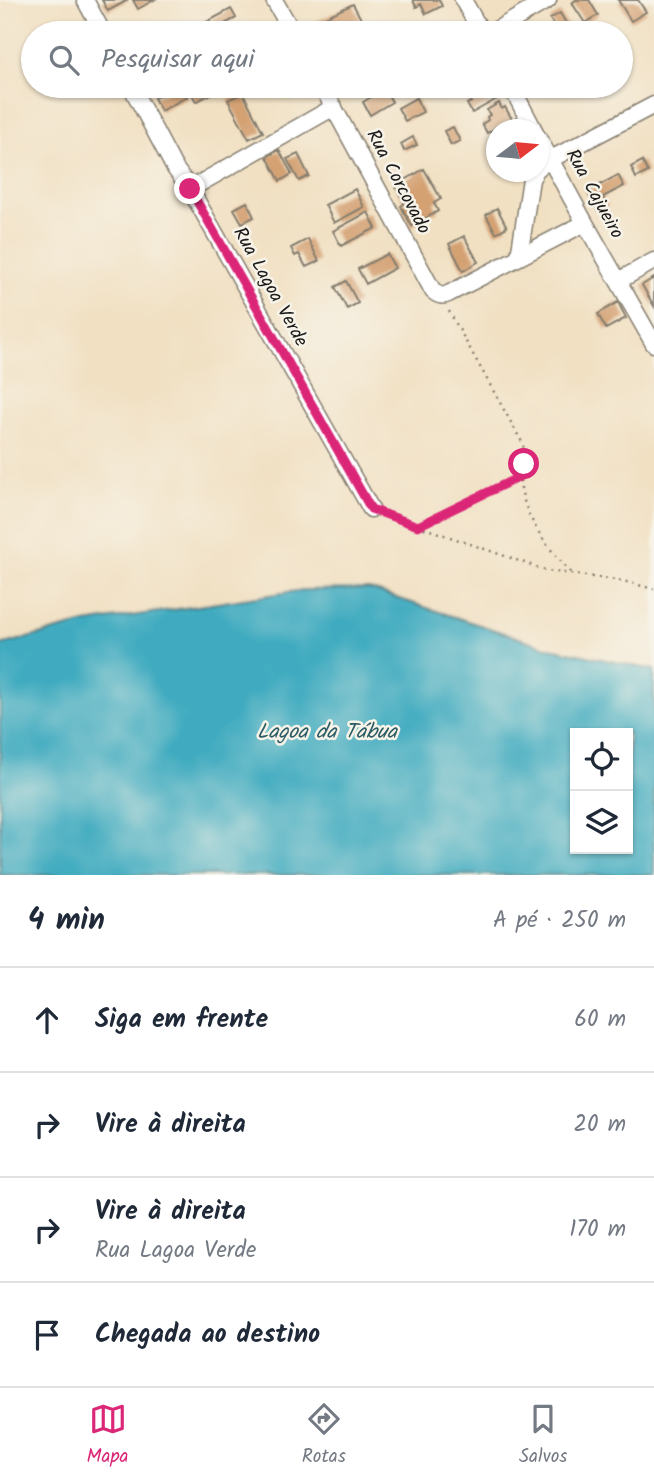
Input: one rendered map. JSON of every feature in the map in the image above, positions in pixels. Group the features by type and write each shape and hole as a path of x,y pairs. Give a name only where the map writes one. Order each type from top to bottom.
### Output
{"street":[{"path":"85,0 96,21"},
{"path":"274,0 286,21"},
{"path":"464,0 475,21"},
{"path":"512,21 548,0"},
{"name":"Rua Lagoa Verde","path":"137,98 174,167 190,189 371,509"},
{"name":"Rua Corcovado","path":"329,98 433,291 440,296"},
{"path":"517,98 528,119"},
{"path":"549,162 654,105"},
{"path":"190,189 334,107"},
{"name":"Rua Cajueiro","path":"549,176 585,223 654,344"},
{"path":"519,257 531,182"},
{"path":"440,296 585,223"},
{"path":"618,281 654,261"}],"path":[{"path":"440,296 523,444 524,464 519,477 529,516 556,557 573,575"},
{"path":"418,526 519,477"},
{"path":"371,509 548,571 624,581 654,589"}],"water":[{"name":"Lagoa da Tábua","path":"369,589 550,648 654,670 654,875 0,875 0,645 85,623 303,590"}],"building":[{"path":"102,0 128,0 108,11"},
{"path":"133,0 154,0 138,9"},
{"path":"413,0 439,0 442,6 426,14 421,4 416,7"},
{"path":"576,0 589,0 598,15 584,21 572,3"},
{"path":"618,0 638,0 646,12 631,21"},
{"path":"353,4 361,19 357,21 317,21"},
{"path":"231,9 236,18 230,21 209,21"},
{"path":"560,13 565,21 551,21 550,19"},
{"path":"154,98 185,98 161,111"},
{"path":"246,98 263,132 249,139 228,100"},
{"path":"370,98 390,98 392,102 370,115 363,102"},
{"path":"416,98 423,112 405,121 398,108"},
{"path":"469,98 497,99 472,113 467,104 471,102"},
{"path":"499,103 502,109 505,107 512,119 488,119 490,115 487,110"},
{"path":"453,127 460,141 451,145 444,131"},
{"path":"413,137 417,145 404,151 401,144"},
{"path":"279,150 292,174 280,181 267,157"},
{"path":"298,154 309,176 299,181 287,159"},
{"path":"642,161 648,172 636,178 631,167"},
{"path":"424,169 441,199 434,203 438,211 412,226 401,206 405,203 395,186"},
{"path":"618,175 624,186 603,197 608,206 598,211 587,192"},
{"path":"355,189 364,207 334,223 325,205"},
{"path":"247,202 254,217 242,223 234,209"},
{"path":"497,208 507,227 496,233 486,215"},
{"path":"368,212 376,228 341,246 333,231"},
{"path":"464,236 478,262 463,271 449,244"},
{"path":"308,239 319,261 306,267 299,254 295,256 291,248"},
{"path":"387,254 395,268 366,284 358,269"},
{"path":"654,278 654,306 642,285"},
{"path":"346,281 358,303 347,309 335,287"},
{"path":"618,302 626,318 606,329 598,314"}],"route":[{"path":"190,189 371,509 418,526 519,477 524,464"}]}
